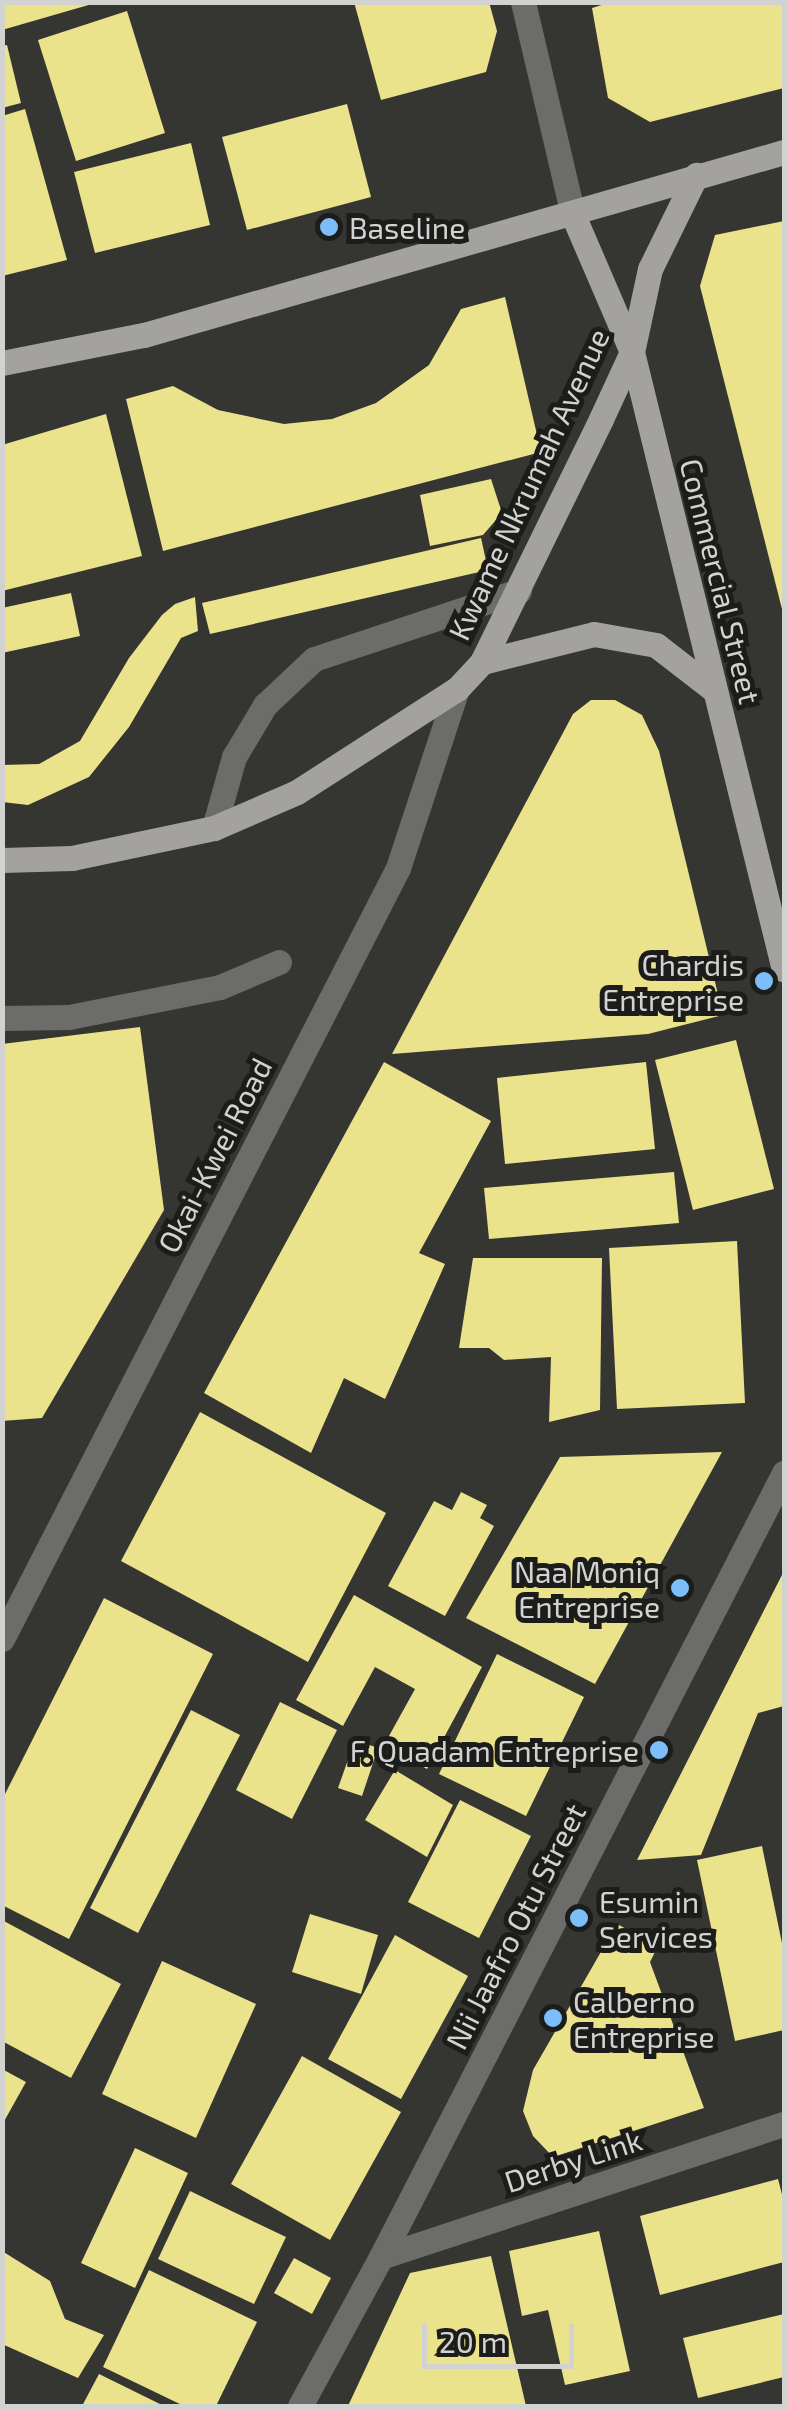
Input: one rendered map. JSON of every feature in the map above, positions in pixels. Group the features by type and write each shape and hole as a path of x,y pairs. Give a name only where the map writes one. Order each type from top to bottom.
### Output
{"main road":[{"path":"2,364 144,335 784,152"},
{"name":"Kwame Nkrumah Avenue","path":"2,860 72,858 214,828 297,792 457,689 482,662 519,591 632,352 650,269 696,175"},
{"name":"Commercial Street","path":"573,215 632,352 784,970"},
{"path":"482,662 594,634 656,645 713,689"}],"street":[{"path":"522,2 573,215"},
{"path":"214,828 234,756 265,706 314,659 519,591"},
{"name":"Okai-Kwei Road","path":"2,1639 398,868 457,689"},
{"path":"2,1018 69,1016 220,987 278,962"},
{"name":"Nii Jaafro Otu Street","path":"300,2406 382,2257 784,1472"},
{"name":"Derby Link","path":"382,2257 784,2124"}],"building":[{"path":"2,2 91,2 92,4 2,30"},
{"path":"354,2 489,2 497,31 486,72 381,100"},
{"path":"611,2 784,2 784,88 650,122 608,98 592,8"},
{"path":"127,11 165,133 76,161 38,40"},
{"path":"7,45 21,103 2,108 2,46"},
{"path":"347,104 371,197 247,230 222,137"},
{"path":"25,109 67,260 2,276 2,116"},
{"path":"191,143 210,225 95,253 74,172"},
{"path":"784,221 783,613 700,286 715,235"},
{"path":"505,297 541,452 163,551 126,399 173,386 218,410 284,424 332,419 376,403 429,365 461,309"},
{"path":"106,414 142,556 2,591 2,445"},
{"path":"491,479 502,513 483,535 430,546 420,495"},
{"path":"481,538 488,570 210,634 202,603"},
{"path":"71,593 80,636 2,653 2,608"},
{"path":"195,597 198,631 181,638 129,727 89,777 28,805 2,802 2,765 39,764 80,741 129,658 162,615 175,604"},
{"path":"591,700 615,700 642,715 659,751 723,1015 648,1034 392,1054 573,714"},
{"path":"140,1027 164,1210 42,1418 2,1421 2,1044"},
{"path":"736,1040 774,1189 693,1210 655,1060"},
{"path":"384,1062 491,1121 419,1253 445,1264 385,1399 344,1378 311,1453 204,1393"},
{"path":"646,1062 655,1149 505,1164 497,1078"},
{"path":"674,1172 679,1223 489,1239 484,1188"},
{"path":"737,1241 745,1403 617,1409 609,1248"},
{"path":"473,1258 602,1258 600,1410 549,1422 551,1357 504,1360 489,1348 459,1348"},
{"path":"200,1412 386,1513 308,1662 121,1561"},
{"path":"722,1452 595,1684 466,1618 560,1457"},
{"path":"461,1492 487,1505 480,1518 494,1526 445,1616 388,1586 434,1501 452,1510"},
{"path":"784,1571 784,1706 758,1713 701,1855 637,1860"},
{"path":"354,1595 482,1667 427,1769 384,1745 415,1689 375,1667 343,1726 296,1700"},
{"path":"104,1598 213,1654 69,1939 2,1905 2,1800"},
{"path":"497,1654 584,1697 526,1816 439,1774"},
{"path":"280,1702 337,1730 292,1819 236,1790"},
{"path":"191,1710 240,1735 138,1933 90,1908"},
{"path":"355,1740 378,1748 362,1796 338,1788"},
{"path":"395,1770 453,1805 427,1857 365,1820"},
{"path":"460,1800 531,1836 479,1938 408,1902"},
{"path":"762,1846 784,1953 784,2030 735,2041 697,1860"},
{"path":"310,1914 378,1935 361,1994 292,1972"},
{"path":"2,1920 121,1984 71,2078 2,2041"},
{"path":"617,1924 658,1946 650,1962 704,2108 553,2157 533,2136 523,2111 533,2070"},
{"path":"395,1935 468,1976 401,2099 328,2059"},
{"path":"162,1961 256,2004 196,2138 102,2094"},
{"path":"302,2056 401,2112 330,2240 231,2184"},
{"path":"2,2069 26,2082 2,2125"},
{"path":"135,2148 188,2173 135,2288 81,2263"},
{"path":"778,2179 784,2202 784,2262 660,2295 640,2216"},
{"path":"190,2191 286,2237 254,2304 158,2259"},
{"path":"599,2231 630,2371 565,2385 548,2310 522,2316 509,2251"},
{"path":"2,2251 50,2281 65,2319 104,2335 78,2378 2,2344"},
{"path":"491,2256 526,2406 348,2406 410,2273"},
{"path":"294,2258 331,2278 312,2314 274,2293"},
{"path":"149,2270 257,2322 216,2406 184,2406 103,2367"},
{"path":"784,2314 784,2377 698,2398 683,2338"},
{"path":"99,2374 164,2406 82,2406"}],"place":[{"name":"Baseline","path":"329,227"},
{"name":"Chardis Entreprise","path":"764,981"},
{"name":"Naa Moniq Entreprise","path":"680,1588"},
{"name":"F. Quadam Entreprise","path":"659,1750"},
{"name":"Esumin Services","path":"579,1918"},
{"name":"Calberno Entreprise","path":"553,2018"}]}
